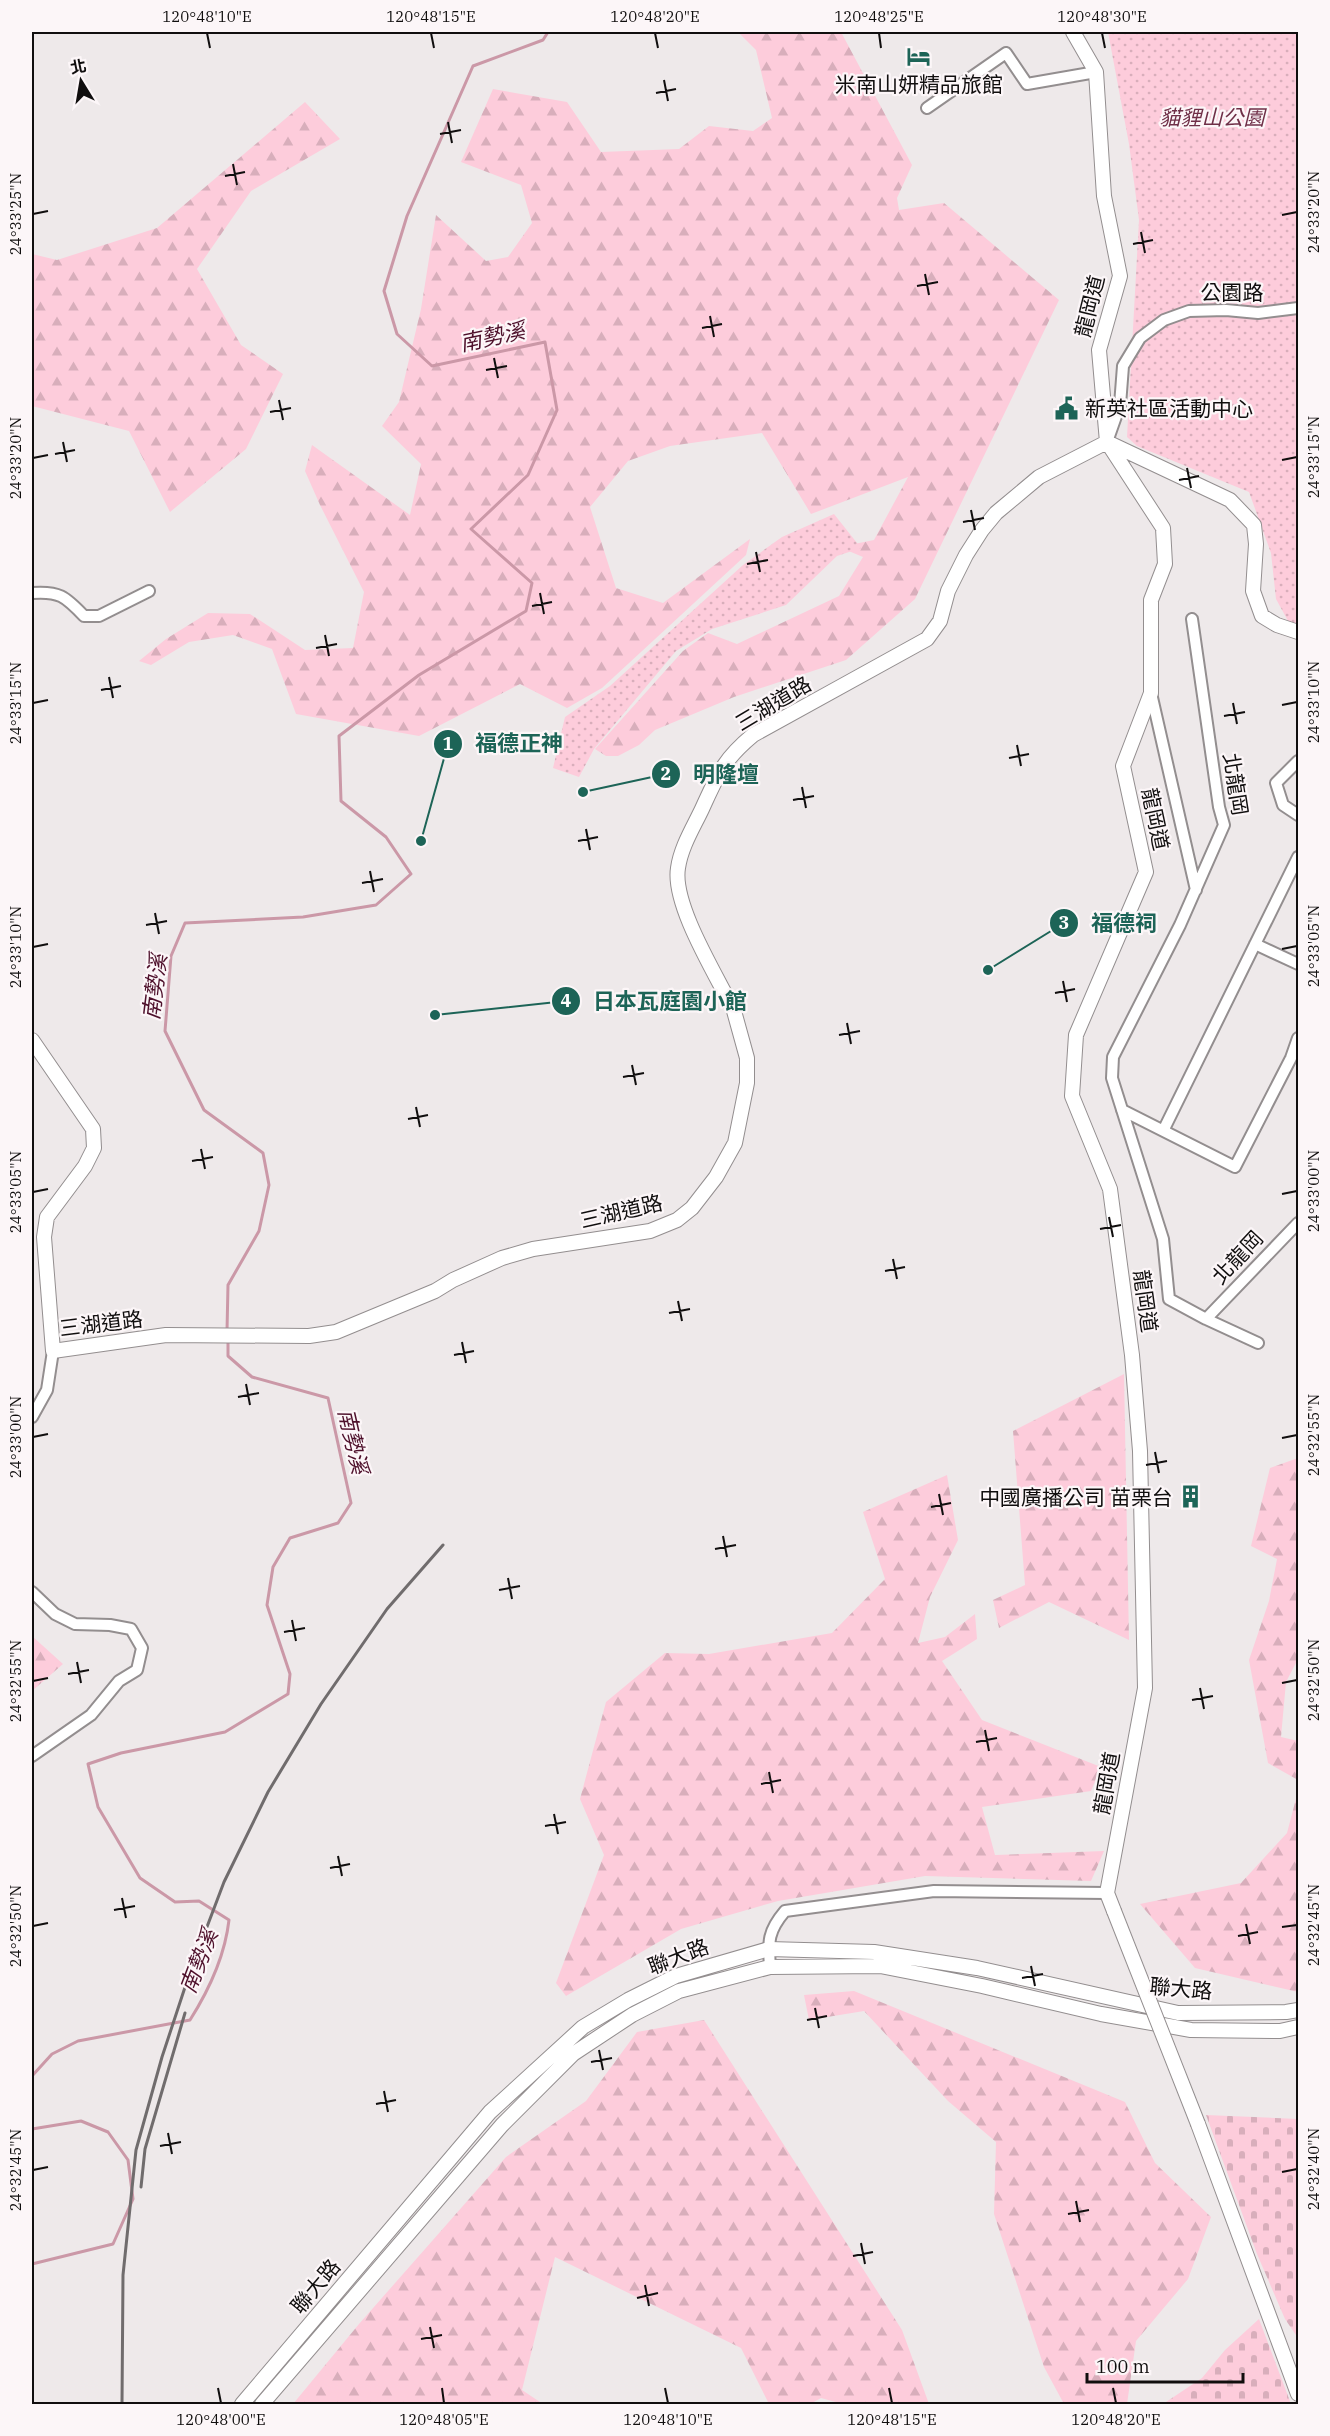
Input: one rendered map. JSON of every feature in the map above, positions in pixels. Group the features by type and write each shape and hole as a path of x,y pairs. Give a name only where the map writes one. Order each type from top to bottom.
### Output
{"street":[{"name":"龍岡道","path":"1072,32 1096,72 1104,196 1120,276 1099,351 1107,442 1163,528 1166,564 1150,600 1151,693 1123,766 1146,872 1076,1035 1072,1096 1110,1189 1132,1355 1140,1451 1145,1688 1107,1893"},
{"path":"927,108 1006,53 1027,84 1096,72"},
{"name":"公園路","path":"1107,442 1120,405 1124,366 1140,339 1164,320 1189,311 1226,310 1258,313 1299,308"},
{"path":"1107,442 1230,500 1254,525 1256,544 1253,591 1262,616 1277,625 1299,632"},
{"name":"三湖道路","path":"32,1040 93,1129 94,1148 85,1166 47,1217 44,1237 53,1351 166,1335 309,1336 336,1332 435,1291 453,1280 497,1261 533,1249 650,1231 677,1220 692,1208 717,1177 735,1143 747,1083 747,1058 741,1029 682,908 677,888 678,868 684,847 718,774 731,754 753,735 927,639 940,621 948,591 966,555 996,513 1039,477 1107,442"},
{"path":"32,593 51,592 70,601 84,616 99,616 149,591"},
{"name":"北龍岡","path":"1192,619 1219,807 1224,825 1196,890 1113,1057 1112,1078 1163,1239 1169,1299 1206,1320 1258,1343"},
{"path":"1151,693 1196,890"},
{"name":"北龍岡","path":"1299,761 1276,783 1283,805 1299,815"},
{"path":"1164,1129 1299,857"},
{"path":"1255,944 1299,964"},
{"path":"1122,1110 1130,1116 1164,1129 1235,1167 1295,1055 1299,1038"},
{"name":"北龍岡","path":"1206,1320 1299,1222"},
{"path":"32,1417 47,1390 53,1351"},
{"path":"32,1592 56,1614 75,1624 110,1625 131,1629 142,1648 136,1670 119,1681 91,1715 32,1756"},
{"path":"770,1967 769,1949 773,1926 785,1911 934,1891 1107,1893 1198,2124 1298,2393"},
{"name":"聯大路","path":"242,2404 490,2112 583,2028 628,2000 676,1976 769,1949 885,1954 976,1968 1178,2013 1299,2010"},
{"name":"聯大路","path":"262,2404 502,2125 573,2054 632,2015 679,1991 770,1967 880,1966 982,1986 1101,2014 1191,2030 1280,2031 1299,2027"},
{"path":"490,2112 502,2125"}],"green space":[{"path":"738,32 841,32 912,165 897,198 899,210 944,203 1059,300 915,599 846,660 734,697 655,730 639,745 618,756 606,756 595,749 683,651 708,633 737,644 839,596 863,557 839,547 874,540 908,477 811,514 762,433 670,446 628,461 590,507 616,588 663,603 750,539 746,555 602,688 567,708 520,684 419,736 296,714 272,649 233,635 189,642 151,665 139,661 166,639 208,613 250,614 305,650 353,648 364,592 305,471 312,445 410,515 421,464 382,426 399,402 421,309 436,215 486,261 508,257 532,223 521,185 461,162 493,89 567,102 601,152 679,149 709,126 753,131 772,118 756,50"},
{"name":"貓貍山公園","path":"1108,32 1298,32 1298,630 1293,630 1276,599 1271,553 1249,492 1137,446 1127,437 1139,220 1129,144"},
{"path":"305,102 340,139 251,191 197,269 241,345 283,374 246,449 170,512 129,431 32,406 32,254 57,260 157,228"},
{"path":"834,514 861,548 837,556 786,605 712,629 676,651 594,749 579,777 553,768 565,717 610,686 743,565 782,537"},
{"path":"1124,1374 1129,1640 1049,1602 999,1628 993,1600 1025,1585 1013,1431"},
{"path":"1298,1458 1298,1659 1286,1682 1281,1737 1298,1741 1298,1780 1268,1763 1249,1660 1269,1601 1277,1559 1251,1546 1270,1468"},
{"path":"947,1475 958,1540 930,1597 918,1643 945,1637 975,1614 977,1639 942,1661 982,1720 1101,1767 1091,1791 982,1807 995,1855 1104,1851 1091,1881 925,1876 778,1901 681,1929 566,1996 556,1983 604,1855 580,1799 606,1702 665,1653 709,1654 832,1633 885,1579 863,1512"},
{"path":"32,1636 63,1664 32,1691"},
{"path":"1298,1791 1298,1992 1195,1968 1140,1904 1241,1883 1287,1833"},
{"path":"854,1991 1125,2102 1155,2163 1211,2217 1188,2279 1136,2341 1127,2404 1064,2404 1044,2367 994,2214 996,2142 948,2101 864,2011 809,2020 804,1995"},
{"path":"704,2020 902,2330 929,2404 843,2404 821,2398 810,2404 769,2404 741,2348 555,2257 522,2390 543,2404 293,2404 359,2324 506,2157 586,2101 637,2032"},
{"path":"1206,2115 1298,2119 1298,2338 1285,2319 1257,2254"},
{"path":"1259,2319 1291,2404 1163,2404 1202,2378 1225,2350"}],"waterway":[{"name":"南勢溪","path":"227,1331 228,1285 259,1231 269,1185 263,1153 204,1110 165,1031 171,956 185,923 303,917 376,905 411,874 386,837 341,801 339,736 419,675 526,611 532,583 471,529 528,475 557,410 545,342 432,366 397,334 384,291 407,216 473,66 543,40 548,32"},
{"name":"南勢溪","path":"32,2076 52,2054 78,2041 190,2020 197,2009 220,1959 229,1920 199,1901 175,1902 140,1878 98,1807 88,1764 121,1753 225,1732 288,1694 290,1674 267,1605 273,1567 290,1538 338,1523 351,1503 328,1398 252,1377 228,1356 228,1340"},
{"name":"南勢溪","path":"32,2129 81,2121 108,2132 128,2160 133,2199 113,2244 32,2264"}],"railway":[{"path":"122,2404 123,2275 136,2150 162,2057 191,1969 224,1882 268,1792 321,1704 387,1609 443,1545"},
{"path":"141,2187 145,2149 185,2013"}],"place":[{"name":"米南山妍精品旅館","path":"919,56"},
{"name":"新英社區活動中心","path":"1067,408"},
{"name":"明隆壇","path":"583,792"},
{"name":"福德正神","path":"421,841"},
{"name":"福德祠","path":"988,970"},
{"name":"日本瓦庭園小館","path":"435,1015"},
{"name":"中國廣播公司 苗栗台","path":"1191,1497"}]}
